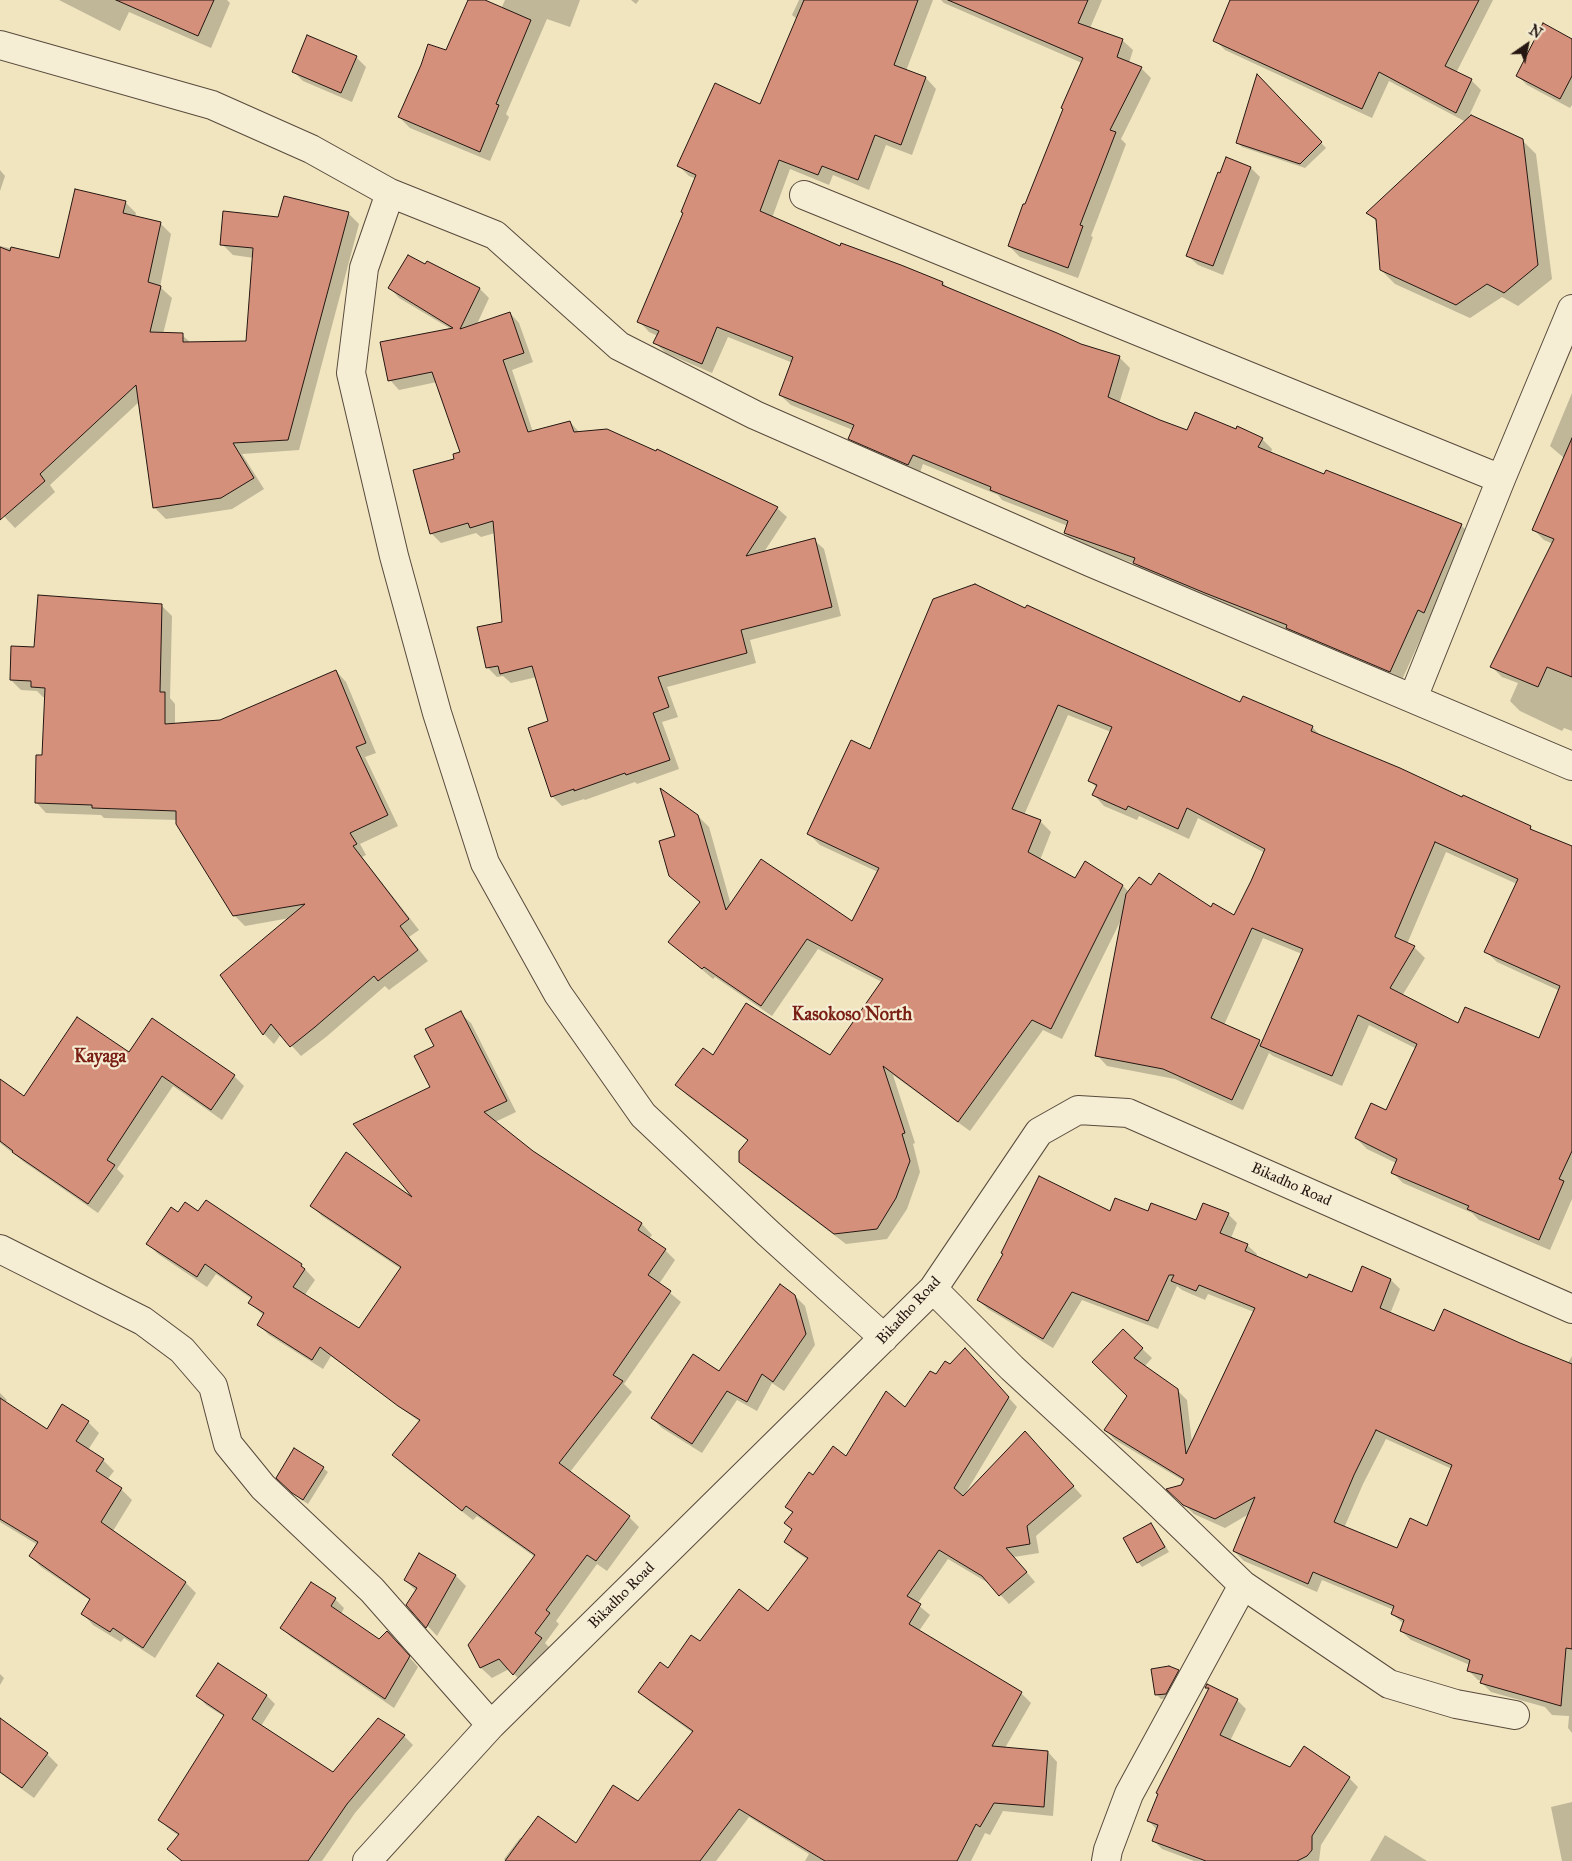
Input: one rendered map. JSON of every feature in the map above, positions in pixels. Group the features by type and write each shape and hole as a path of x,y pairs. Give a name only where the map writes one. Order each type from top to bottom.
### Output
{"street":[{"path":"0,45 212,104 312,149 390,193 495,235 619,346 755,415 1092,563 1572,766"},
{"path":"390,193 364,268 351,373 401,584 437,713 485,863 558,994 644,1114 768,1233 884,1338"},
{"path":"804,195 1501,479"},
{"path":"1413,698 1572,308"},
{"name":"Bikadho Road","path":"367,1861 491,1725 933,1289 1039,1132 1078,1110 1128,1112 1572,1309"},
{"path":"0,1249 143,1321 182,1350 213,1386 228,1444 263,1487 372,1590 491,1725"},
{"path":"933,1289 1012,1368 1151,1496 1243,1585 1337,1651 1389,1684 1456,1704 1515,1715"},
{"path":"1106,1861 1108,1850 1129,1794 1243,1585"}],"building":[{"path":"116,0 214,0 198,36"},
{"path":"468,0 485,0 531,20 496,104 499,105 480,152 398,117 421,65 428,44 446,50"},
{"path":"804,0 918,0 894,65 926,77 901,145 875,135 858,180 822,166 818,175 779,160 760,211 840,246 841,243 943,282 942,285 1081,344 1120,356 1108,397 1187,430 1195,412 1236,429 1237,426 1263,438 1258,447 1324,474 1326,470 1462,524 1424,613 1418,610 1390,672 1286,628 1287,625 1133,563 1135,558 1064,533 1068,521 990,490 991,487 913,455 908,465 848,439 854,425 779,395 793,357 717,327 702,364 653,343 659,331 637,322 683,213 681,212 696,175 677,166 715,83 760,104"},
{"path":"948,0 1088,0 1078,23 1123,39 1117,57 1142,67 1110,130 1116,132 1080,225 1083,226 1068,268 1008,246 1023,204 1025,204 1063,109 1061,108 1083,58"},
{"path":"1230,0 1479,0 1445,66 1472,79 1456,113 1379,72 1362,109 1213,41"},
{"path":"1543,23 1572,39 1572,76 1560,99 1516,76"},
{"path":"307,35 357,56 341,93 292,72"},
{"path":"1257,74 1322,142 1300,164 1236,143"},
{"path":"1471,115 1523,139 1538,265 1504,293 1487,284 1456,305 1380,270 1376,219 1366,213"},
{"path":"1226,157 1251,167 1213,266 1186,256 1218,172 1220,173"},
{"path":"75,189 126,201 123,213 161,222 148,282 161,286 150,332 183,333 183,342 246,341 253,248 220,245 223,211 278,217 284,196 349,212 288,440 233,443 254,478 221,498 153,508 136,385 40,474 45,481 0,520 0,247 10,251 11,247 59,258"},
{"path":"408,255 425,264 427,261 480,288 460,329 510,312 524,353 503,360 528,432 570,421 574,432 607,429 656,451 657,449 778,507 746,556 815,538 832,607 741,630 747,653 658,677 669,707 653,713 670,760 551,797 528,728 548,721 532,666 500,674 498,666 486,668 477,627 502,622 493,521 470,528 468,523 430,534 413,470 454,459 453,454 460,452 432,372 388,381 380,342 453,328 388,288"},
{"path":"1572,438 1572,677 1547,667 1538,687 1490,667 1554,539 1532,530"},
{"path":"975,584 1025,608 1027,605 1240,702 1243,696 1313,726 1311,731 1400,768 1462,797 1463,795 1531,826 1530,829 1572,846 1572,1151 1559,1179 1564,1181 1539,1240 1467,1209 1469,1206 1391,1173 1397,1159 1355,1138 1371,1103 1386,1110 1417,1044 1358,1015 1332,1076 1260,1046 1303,949 1252,928 1211,1018 1260,1040 1232,1100 1163,1069 1095,1056 1126,894 1139,877 1151,885 1159,873 1211,907 1213,903 1234,915 1265,849 1187,808 1178,829 1128,806 1126,810 1092,795 1097,785 1088,781 1112,727 1058,705 1012,809 1041,820 1028,852 1075,878 1085,861 1123,885 1051,1029 1032,1020 958,1122 883,1066 905,1133 902,1134 910,1161 896,1198 877,1229 834,1234 739,1162 739,1151 748,1140 675,1085 703,1048 713,1055 746,1003 830,1055 883,979 807,939 761,1006 704,967 702,969 668,942 700,902 669,876 659,841 675,836 660,788 698,815 726,910 761,859 852,921 879,868 807,834 851,740 870,749 933,599","holes":["1435,842 1518,879 1484,952 1560,986 1539,1038 1465,1007 1458,1023 1390,988 1415,946 1395,936"]},
{"path":"38,595 162,604 160,692 165,692 165,724 220,720 336,670 366,743 356,747 388,815 350,833 357,844 353,846 409,919 400,926 418,950 378,981 374,976 290,1047 271,1024 263,1035 220,975 305,904 233,916 176,824 176,811 92,808 92,805 35,803 36,755 42,755 45,688 31,687 31,681 10,680 11,646 34,647"},
{"path":"461,1011 507,1101 484,1112 533,1151 642,1223 638,1230 666,1249 648,1275 671,1291 613,1375 623,1381 559,1463 630,1516 596,1561 587,1555 546,1610 550,1613 535,1633 542,1638 513,1675 499,1659 480,1668 468,1645 535,1555 466,1506 462,1511 392,1455 420,1420 398,1406 320,1347 312,1360 257,1325 264,1313 248,1303 252,1297 205,1264 197,1277 146,1244 171,1207 178,1212 185,1202 198,1211 206,1200 302,1264 301,1266 305,1269 293,1287 359,1328 401,1267 310,1206 346,1152 412,1197 353,1124 430,1087 414,1056 434,1046 425,1029"},
{"path":"77,1017 129,1052 152,1018 235,1075 211,1110 162,1076 107,1160 115,1165 88,1204 12,1152 0,1141 0,1079 24,1096"},
{"path":"1039,1176 1110,1211 1115,1198 1148,1211 1151,1203 1196,1220 1203,1203 1229,1213 1220,1233 1248,1244 1245,1251 1307,1278 1309,1274 1352,1292 1362,1266 1391,1279 1380,1308 1434,1331 1444,1309 1572,1364 1572,1649 1566,1648 1561,1706 1480,1683 1483,1675 1467,1671 1470,1660 1400,1631 1404,1620 1391,1614 1394,1606 1313,1572 1308,1584 1233,1551 1255,1497 1215,1519 1183,1505 1166,1489 1181,1485 1184,1479 1104,1430 1127,1396 1092,1362 1123,1329 1143,1348 1134,1358 1178,1389 1186,1454 1255,1308 1199,1285 1196,1291 1171,1281 1174,1275 1169,1275 1148,1321 1072,1292 1043,1339 977,1300 1003,1254 1001,1253","holes":["1376,1430 1452,1465 1427,1526 1410,1518 1397,1548 1334,1522"]},
{"path":"780,1284 795,1295 806,1334 773,1382 762,1374 747,1402 727,1391 692,1444 651,1418 693,1354 719,1371"},
{"path":"965,1348 1009,1397 954,1488 963,1496 1025,1431 1074,1486 1027,1526 1030,1544 1006,1548 1027,1572 999,1596 982,1576 939,1550 907,1596 921,1604 909,1624 1022,1692 992,1746 1048,1751 1044,1807 994,1803 980,1827 976,1824 957,1861 825,1861 739,1809 700,1861 505,1861 538,1816 576,1843 613,1785 638,1801 693,1731 638,1692 660,1662 668,1668 691,1635 700,1641 739,1589 768,1611 808,1558 784,1542 792,1529 784,1523 793,1512 785,1507 809,1472 813,1475 833,1446 846,1456 886,1391 905,1407 930,1371 936,1374 945,1361 950,1364"},
{"path":"0,1398 47,1429 62,1404 89,1421 76,1441 104,1459 96,1471 122,1488 101,1522 186,1582 143,1648 113,1628 110,1632 81,1614 90,1599 29,1556 38,1542 0,1519"},
{"path":"294,1448 324,1467 303,1500 292,1493 276,1478"},
{"path":"1151,1523 1165,1547 1137,1563 1123,1538"},
{"path":"419,1553 456,1575 426,1628 406,1605 417,1588 404,1580"},
{"path":"311,1582 336,1598 331,1606 379,1639 387,1631 410,1656 385,1699 280,1628"},
{"path":"218,1663 267,1695 252,1719 333,1772 378,1718 405,1735 347,1804 308,1861 182,1861 167,1849 179,1834 158,1820 224,1715 196,1696"},
{"path":"1169,1666 1179,1670 1166,1694 1155,1695 1151,1669"},
{"path":"1207,1684 1238,1699 1220,1735 1290,1767 1304,1746 1350,1777 1312,1836 1312,1850 1307,1856 1297,1861 1206,1861 1152,1841 1158,1825 1147,1821 1158,1794 1156,1793 1209,1688 1205,1688"},
{"path":"0,1718 48,1753 22,1788 0,1772"}],"district":[{"name":"Kasokoso North","path":"852,1016"},
{"name":"Kayaga","path":"100,1058"}]}
